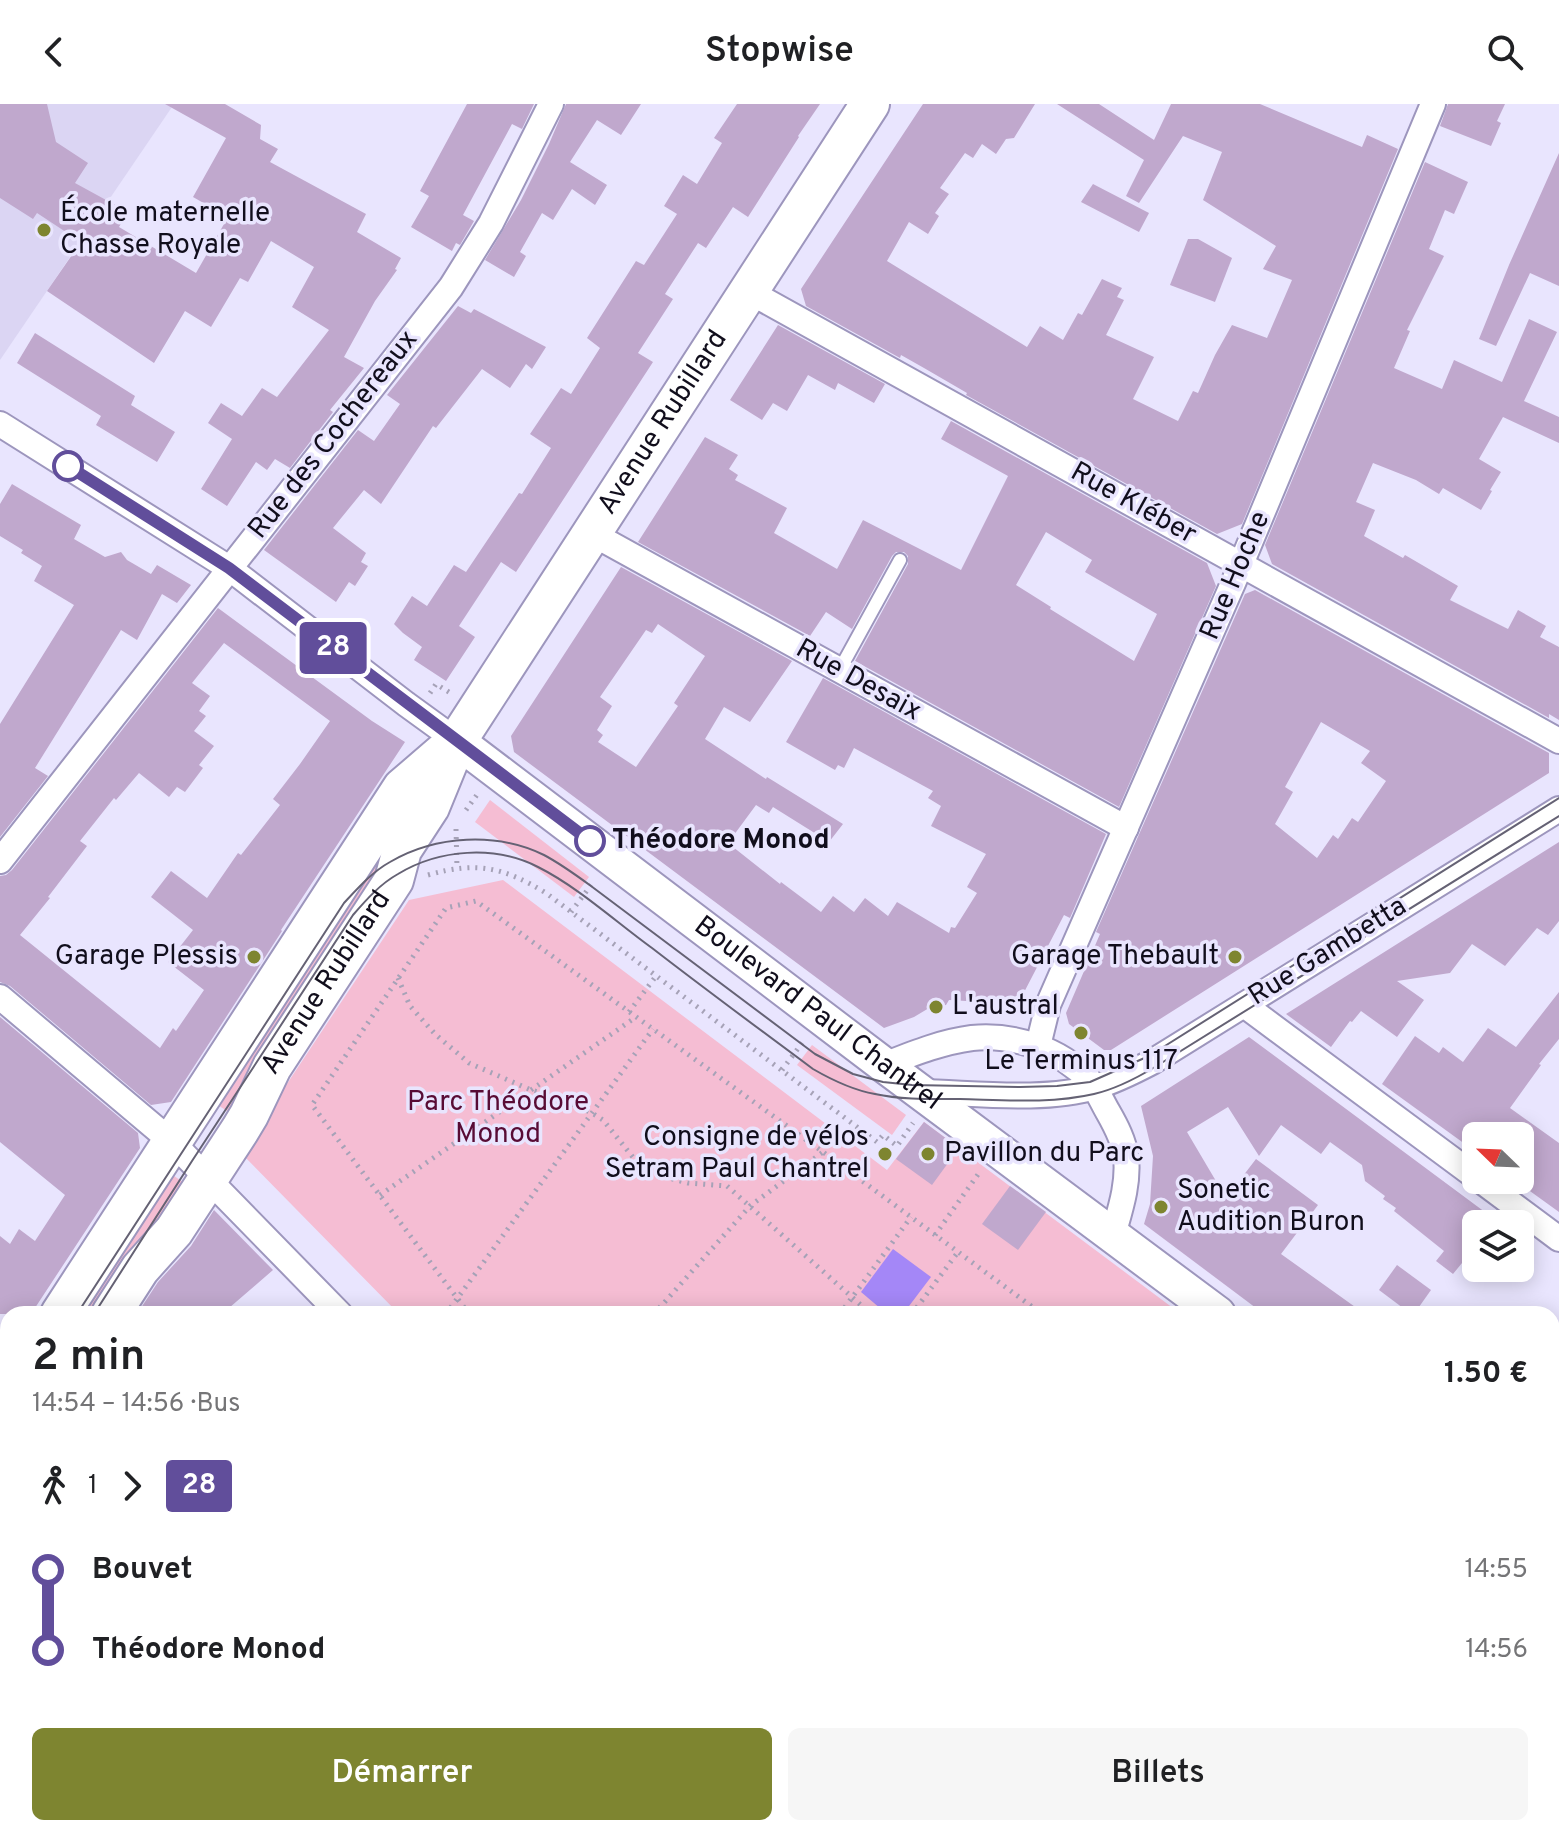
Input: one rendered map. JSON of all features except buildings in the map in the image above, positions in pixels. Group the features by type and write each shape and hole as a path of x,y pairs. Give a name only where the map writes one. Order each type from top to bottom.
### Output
{"main road":[{"name":"Avenue Rubillard","path":"116,1306 140,1269 212,1181 272,1067 394,880 402,850 430,807 457,741 870,104"},
{"name":"Avenue Rubillard","path":"65,1306 402,788 457,741"}],"street":[{"name":"Rue des Cochereaux","path":"0,861 451,287 491,223 551,104"},
{"name":"Rue Hoche","path":"1038,1046 1048,1005 1241,564 1433,104"},
{"name":"Rue Kléber","path":"748,291 1559,741"},
{"path":"0,424 229,568 457,741"},
{"name":"Rue Desaix","path":"591,533 1126,828"},
{"name":"Boulevard Paul Chantrel","path":"457,741 1207,1306"},
{"name":"Rue Gambetta","path":"926,1095 1057,1093 1094,1087 1124,1076 1152,1062 1559,809"},
{"path":"0,997 172,1142 332,1306"},
{"path":"1244,1005 1462,1167"},
{"path":"884,1065 926,1049 970,1038 993,1037 1038,1046 1067,1062 1094,1087 1121,1137 1126,1155 1126,1177 1113,1235"},
{"path":"1498,1194 1559,1239"}],"lane":[{"path":"839,671 900,560"}],"path":[{"path":"436,684 456,696"},
{"path":"463,815 481,789"},
{"path":"456,824 457,868"},
{"path":"427,875 457,868 493,869 522,879 546,893 877,1142 883,1135 897,1146 926,1095"},
{"path":"571,912 595,881"},
{"path":"463,1306 312,1105 446,908 476,901 1031,1306"},
{"path":"576,906 584,912"},
{"path":"629,1012 656,976"},
{"path":"397,977 410,1006 435,1034 469,1063 592,1113 603,1120 636,1161 656,1175 688,1183 727,1186 862,1306"},
{"path":"380,1195 636,1017"},
{"path":"452,1306 653,1029"},
{"path":"661,1306 750,1206 823,1152"},
{"path":"935,1235 984,1166"},
{"path":"846,1306 911,1217"},
{"path":"918,1306 958,1252"}],"shaded area":[{"name":"École maternelle Chasse Royale","path":"0,104 174,104 0,360"},
{"path":"893,1249 931,1277 909,1306 878,1306 861,1292"}],"green space":[{"path":"490,800 589,877 574,897 475,822"},
{"path":"408,802 363,908 227,1111 210,1100"},
{"name":"Parc Théodore Monod","path":"503,880 887,1170 924,1122 1170,1306 391,1306 241,1153 409,900"},
{"path":"812,1045 906,1115 892,1135 797,1065"},
{"path":"171,1174 183,1182 102,1306 78,1306"}],"tram line":[{"path":"82,1306 344,903 383,866 427,846 487,840 544,855 591,886 815,1054 853,1074 912,1085 1057,1086 1090,1082 1149,1056 1559,798"},
{"path":"99,1306 353,915 391,878 431,859 467,853 504,855 553,875 813,1069 850,1087 906,1098 1044,1100 1094,1094 1140,1076 1559,816"}],"bus line":[{"name":"28","path":"68,466 229,568 590,841"}],"place":[{"name":"École maternelle Chasse Royale","path":"44,230"},
{"name":"Théodore Monod","path":"590,841"},
{"name":"Garage Plessis","path":"254,957"},
{"name":"Garage Thebault","path":"1235,957"},
{"name":"L'austral","path":"936,1007"},
{"name":"Le Terminus 117","path":"1081,1033"},
{"name":"Consigne de vélos Setram Paul Chantrel","path":"885,1154"},
{"name":"Pavillon du Parc","path":"928,1154"},
{"name":"Sonetic Audition Buron","path":"1161,1207"}]}
